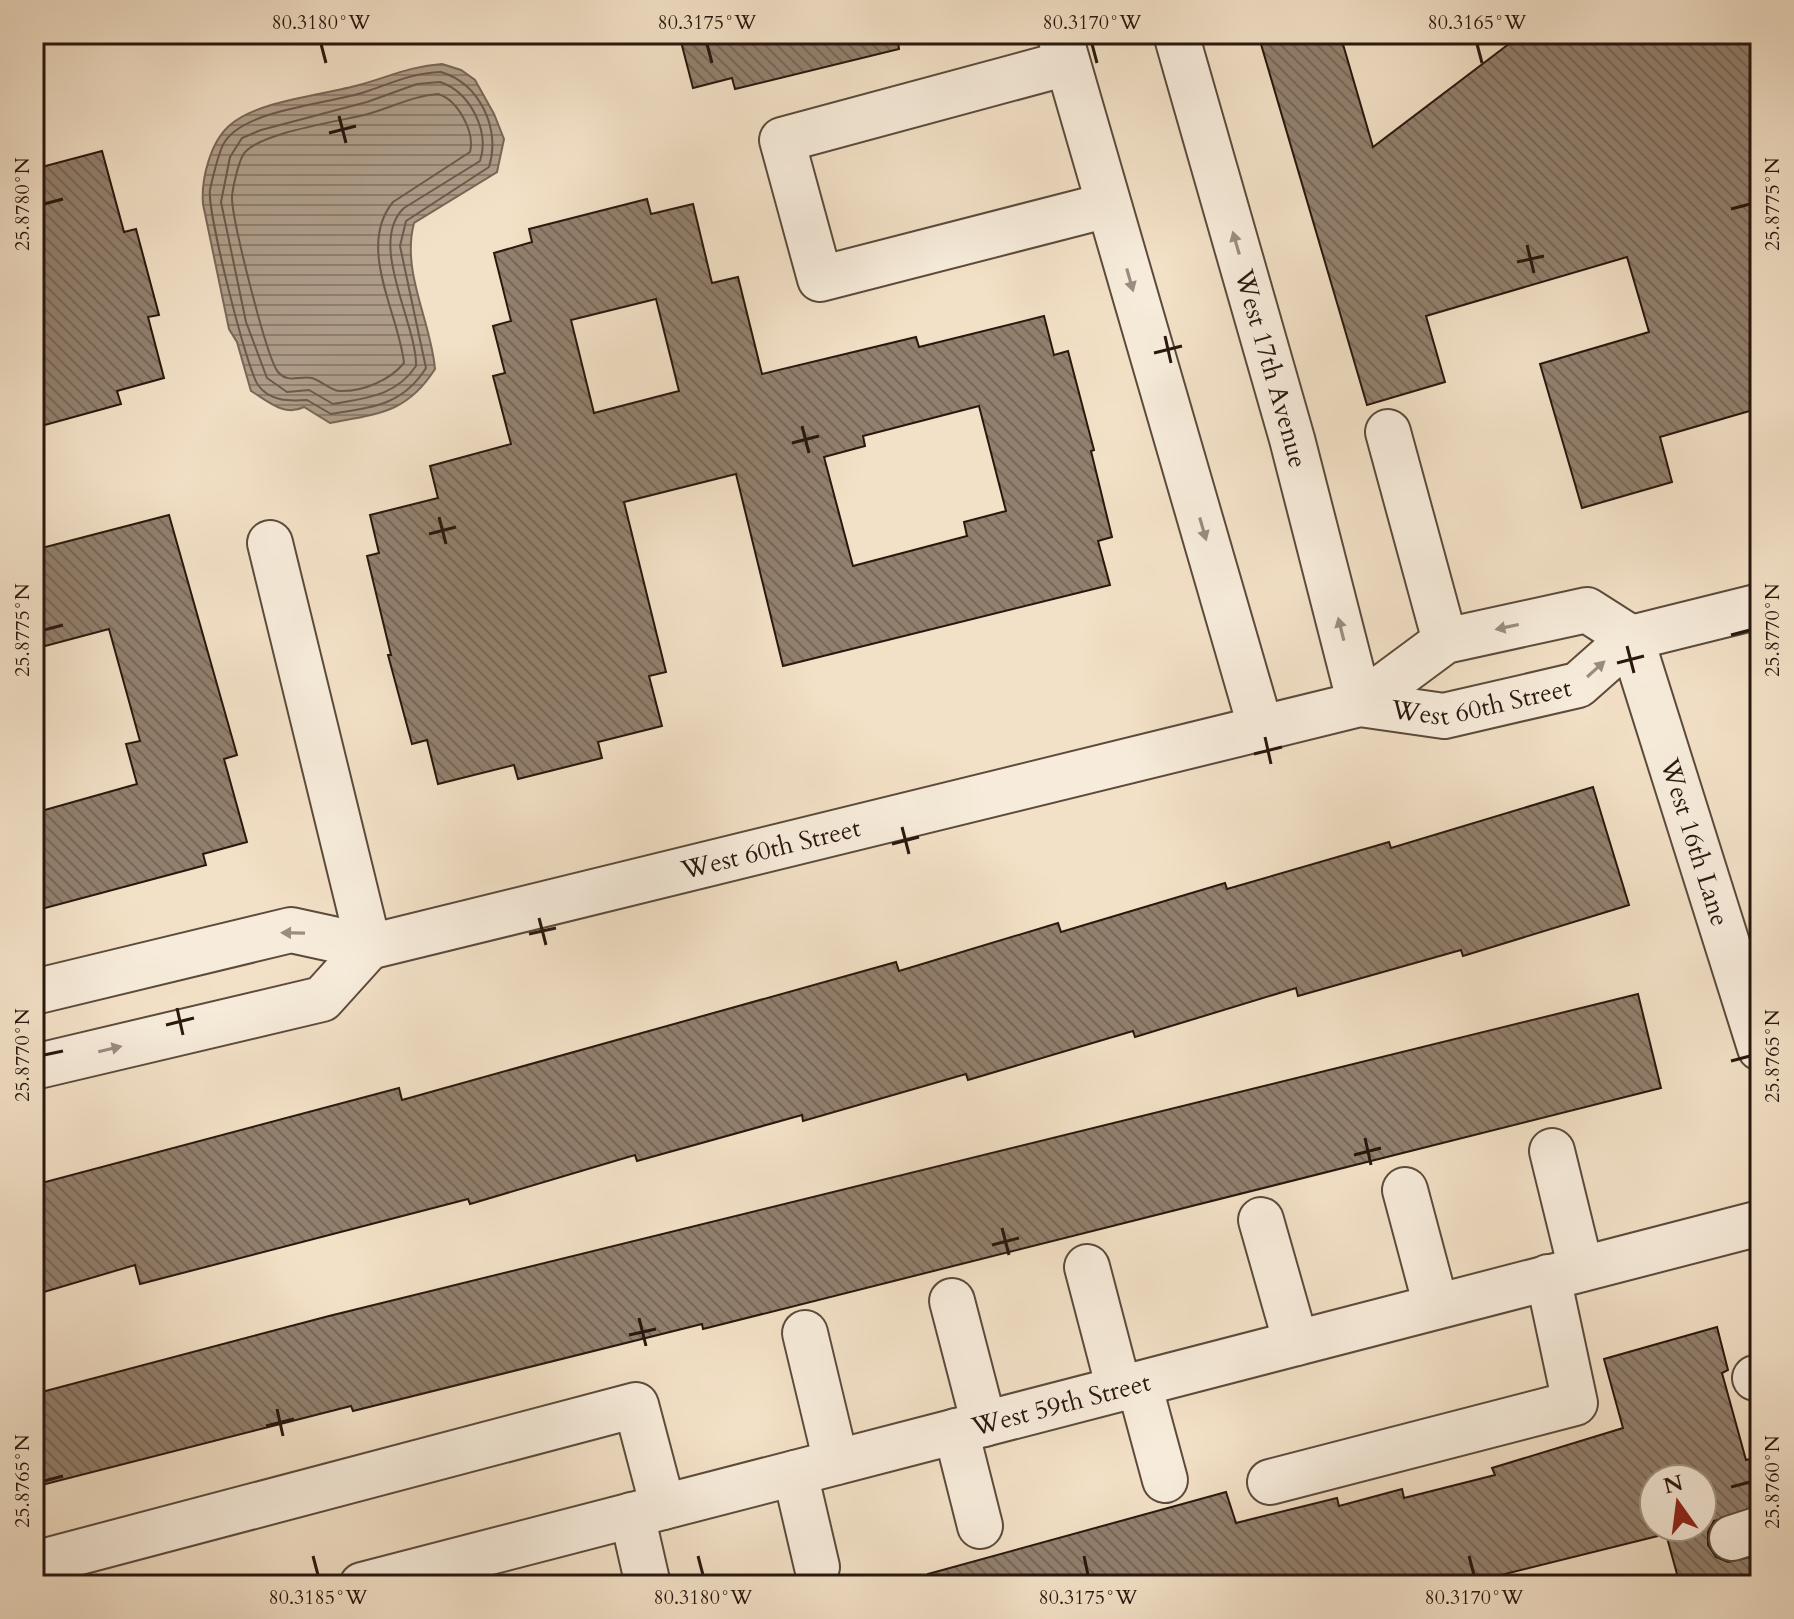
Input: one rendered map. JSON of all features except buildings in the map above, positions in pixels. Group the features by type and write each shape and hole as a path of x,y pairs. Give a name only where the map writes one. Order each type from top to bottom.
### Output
{"street":[{"name":"West 17th Avenue","path":"1176,34 1292,439 1360,704"},
{"path":"1108,205 820,279 782,140 1063,48 1261,729"},
{"path":"1388,432 1445,641"},
{"path":"34,1067 322,999 369,947 270,543"},
{"name":"West 60th Street","path":"34,992 291,930 369,947 1360,704 1444,716 1578,685 1631,638 1760,606"},
{"name":"West 60th Street","path":"1360,704 1445,641 1587,610 1631,638"},
{"name":"West 16th Lane","path":"1631,638 1760,1048"},
{"path":"1270,1482 1575,1403 1552,1151"},
{"path":"1405,1190 1436,1306"},
{"path":"1261,1220 1296,1343"},
{"name":"West 59th Street","path":"362,1585 1760,1223"},
{"path":"1087,1267 1165,1480"},
{"path":"952,1301 980,1526"},
{"path":"805,1333 836,1462"},
{"path":"34,1564 636,1405 648,1511 648,1585"},
{"path":"795,1473 817,1567"}],"water":[{"path":"442,64 461,70 475,80 504,139 497,172 414,223 411,260 435,369 414,395 377,414 330,423 304,407 290,410 276,406 251,391 237,342 229,329 203,204 205,173 212,151 230,125 256,110 410,69"}]}
